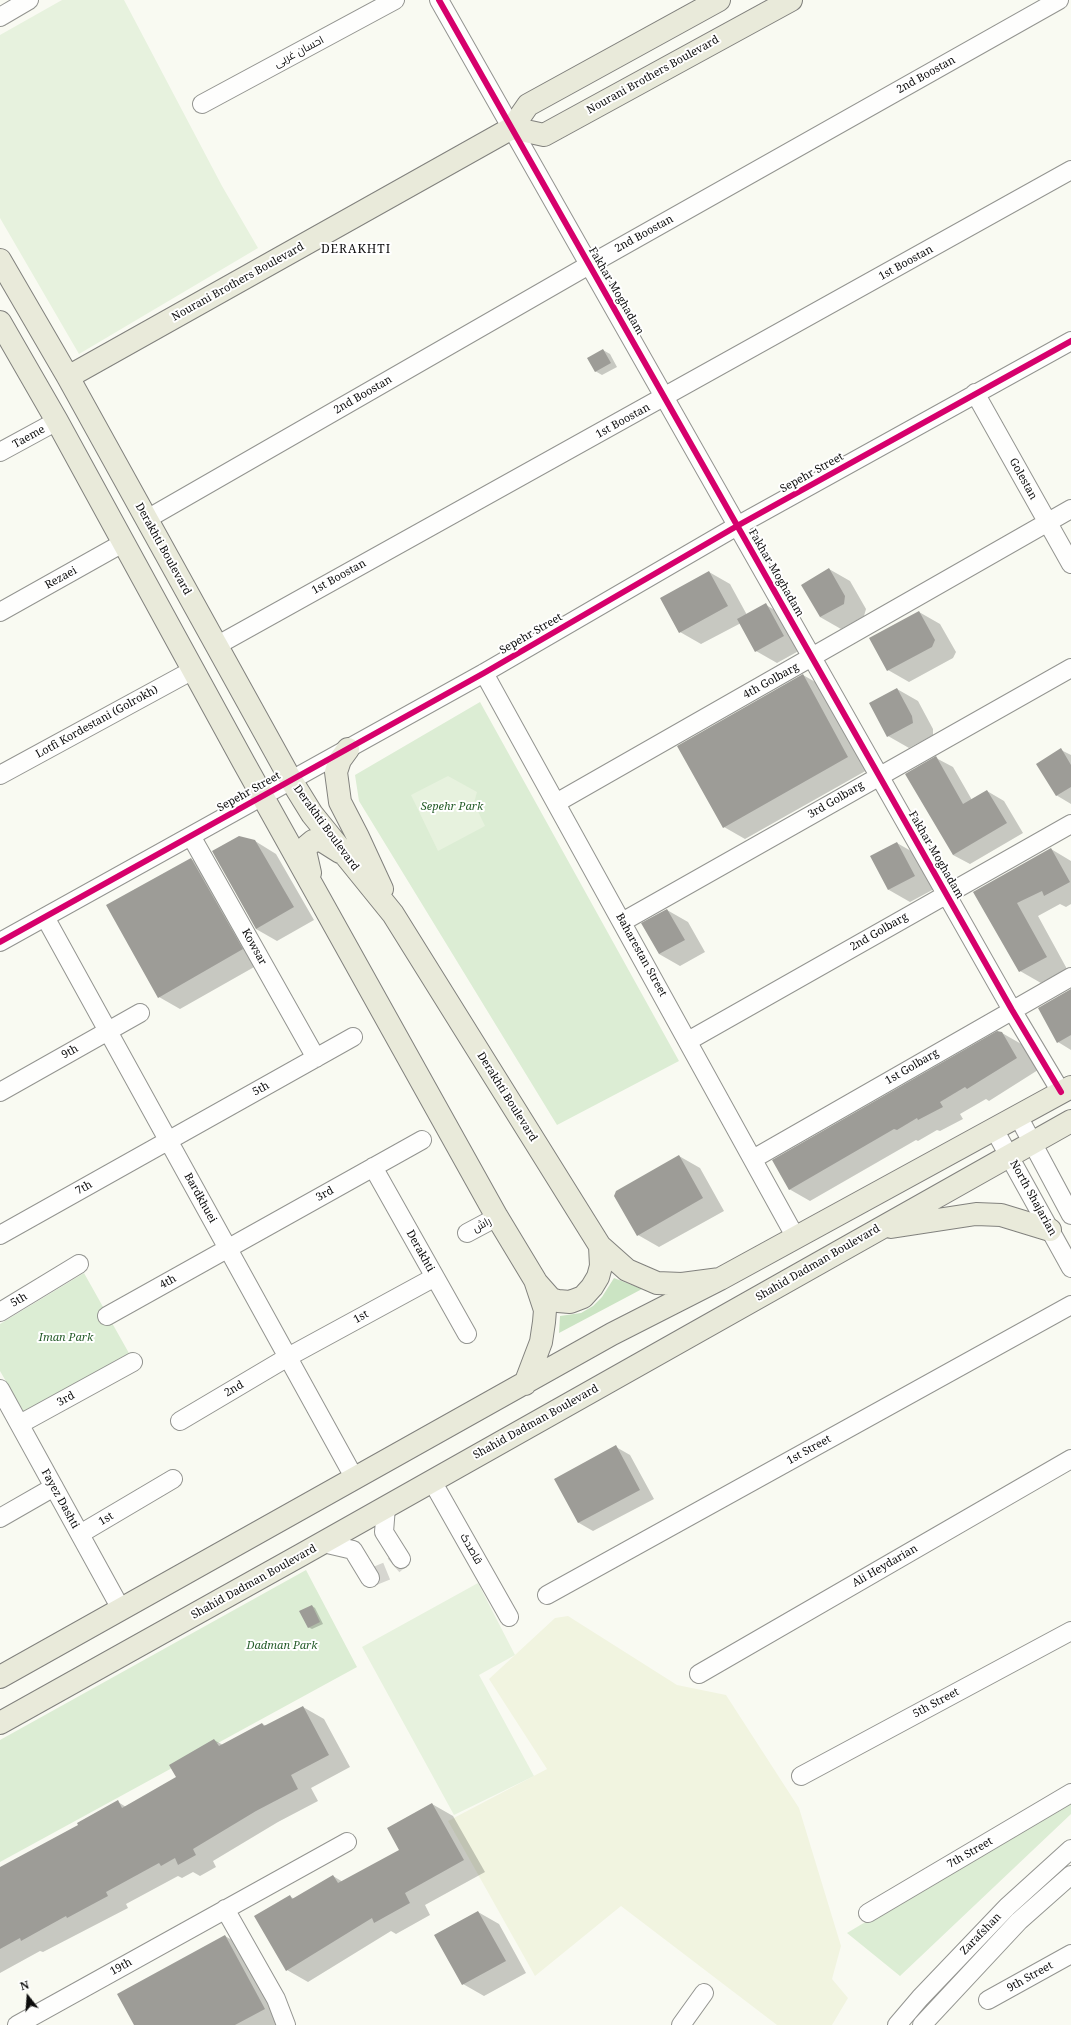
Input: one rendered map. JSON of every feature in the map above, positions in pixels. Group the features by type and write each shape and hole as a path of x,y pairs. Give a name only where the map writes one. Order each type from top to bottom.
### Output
{"main road":[{"name":"Nourani Brothers Boulevard","path":"68,377 512,128 528,105 719,0"},
{"name":"Nourani Brothers Boulevard","path":"512,128 544,135 791,0"},
{"name":"Derakhti Boulevard","path":"0,260 68,377 248,705 291,780 312,814 393,914 600,1246 627,1270 657,1283 682,1284 720,1279"},
{"path":"0,322 57,421 262,796 314,886 497,1217 534,1280 545,1310 544,1322 541,1342 525,1384"},
{"path":"221,719 248,705"},
{"path":"348,749 340,760 336,772 340,802 358,837 393,914"},
{"path":"314,886 306,862 305,851 307,846 313,842 321,840 346,857"},
{"path":"0,1677 612,1334 720,1279 1066,1090"},
{"name":"Shahid Dadman Boulevard","path":"0,1722 323,1543 1031,1142 1071,1121"},
{"path":"878,1229 976,1214 1001,1214 1050,1230"},
{"path":"534,1280 551,1299 570,1302 583,1297 598,1277 601,1266 600,1246"}],"street":[{"path":"1,14 29,0"},
{"name":"احسان غربی","path":"202,104 395,0"},
{"name":"Fakhar Moghadam","path":"439,0 1012,1010 1066,1090"},
{"name":"2nd Boostan","path":"147,519 590,265 1059,0"},
{"name":"1st Boostan","path":"216,646 1071,170"},
{"name":"Sepehr Street","path":"0,942 484,673 738,526 1071,342"},
{"name":"Golestan","path":"975,394 1071,564"},
{"name":"Taeme","path":"0,452 57,421"},
{"name":"4th Golbarg","path":"556,803 1071,509"},
{"name":"Rezaei","path":"0,612 123,543"},
{"name":"3rd Golbarg","path":"622,922 1071,668"},
{"name":"Lotfi Kordestani (Golrokh)","path":"0,775 193,670"},
{"name":"Baharestan Street","path":"484,673 796,1238"},
{"name":"2nd Golbarg","path":"688,1040 1071,824"},
{"name":"Kowsar","path":"192,836 316,1058"},
{"name":"Bardkhuei","path":"45,917 355,1479"},
{"name":"1st Golbarg","path":"753,1158 1071,976"},
{"name":"9th","path":"0,1092 140,1013"},
{"name":"5th","path":"168,1141 353,1037"},
{"path":"1018,1116 1071,1215"},
{"name":"North Shajarian","path":"994,1129 1071,1268"},
{"name":"3rd","path":"228,1248 422,1140"},
{"name":"7th","path":"0,1235 168,1141"},
{"name":"Derakhti","path":"373,1167 467,1334"},
{"name":"راش","path":"467,1233 497,1217"},
{"name":"4th","path":"107,1316 228,1248"},
{"name":"5th","path":"0,1312 79,1264"},
{"name":"1st","path":"288,1357 435,1277"},
{"name":"1st Street","path":"547,1595 1071,1305"},
{"name":"2nd","path":"180,1421 288,1357"},
{"name":"3rd","path":"20,1424 133,1362"},
{"name":"Fayez Dashti","path":"0,1389 121,1609"},
{"name":"Ali Heydarian","path":"699,1674 1071,1459"},
{"name":"1st","path":"80,1534 173,1479"},
{"name":"قاصدک","path":"432,1481 509,1617"},
{"path":"0,1518 54,1487"},
{"path":"386,1507 384,1532 400,1559"},
{"path":"323,1543 353,1550 370,1578"},
{"name":"5th Street","path":"801,1776 1071,1631"},
{"name":"7th Street","path":"868,1913 1071,1793"},
{"name":"19th","path":"17,2025 347,1842"},
{"name":"Zarafshan","path":"897,2025 920,1998 1007,1907 1071,1848"},
{"name":"Zarafshan","path":"922,2025 1019,1921 1071,1874"},
{"path":"225,1909 276,1999 286,2025"},
{"name":"9th Street","path":"988,2000 1071,1954"},
{"path":"681,2025 704,1993"}],"green space":[{"path":"62,0 124,0 222,186 258,248 79,354 0,218 0,35"},
{"name":"Sepehr Park","path":"480,702 679,1061 557,1125 359,801 355,775"},
{"path":"448,776 477,792 474,803 485,826 438,851 411,795"},
{"name":"Iman Park","path":"84,1273 130,1355 25,1414 0,1371 0,1324"},
{"path":"614,1278 642,1289 559,1333 560,1316 581,1313 593,1306 602,1297"},
{"name":"Dadman Park","path":"306,1570 357,1667 0,1862 0,1740"},
{"path":"478,1583 515,1655 479,1675 534,1776 454,1815 362,1647"},
{"path":"568,1616 677,1685 726,1695 799,1808 841,1946 832,1979 848,1998 832,2025 777,2025 621,1906 535,1976 448,1821 547,1769 489,1679 555,1618"},
{"path":"1071,1799 1071,1814 900,1976 847,1933"}],"building":[{"path":"603,349 611,363 595,372 587,358"},
{"path":"829,568 845,596 844,604 820,617 801,585"},
{"path":"709,571 728,606 679,633 660,598"},
{"path":"766,603 784,636 755,652 737,619"},
{"path":"919,611 935,640 932,647 887,671 869,638"},
{"path":"803,674 848,757 723,828 677,746"},
{"path":"897,688 912,716 913,723 887,737 869,703"},
{"path":"1061,748 1071,765 1071,787 1056,796 1036,764"},
{"path":"936,756 963,804 987,790 1007,823 953,855 905,774"},
{"path":"239,836 255,840 294,907 256,929 212,851"},
{"path":"897,842 915,876 888,890 870,856"},
{"path":"1051,848 1070,882 1044,896 1042,891 1017,903 1047,957 1019,972 973,892"},
{"path":"191,858 243,949 158,998 106,905"},
{"path":"667,909 685,940 659,954 641,923"},
{"path":"1071,989 1071,1035 1057,1043 1038,1008"},
{"path":"997,1031 1002,1032 1017,1058 967,1089 965,1087 940,1102 943,1107 918,1120 917,1118 897,1130 894,1129 789,1190 772,1160"},
{"path":"679,1155 703,1198 637,1236 614,1196 616,1191"},
{"path":"616,1445 640,1490 578,1523 554,1479"},
{"path":"312,1605 320,1622 308,1628 299,1611"},
{"path":"303,1706 329,1755 291,1775 298,1789 256,1811 193,1849 196,1855 178,1865 175,1858 161,1866 159,1863 106,1892 108,1896 67,1918 66,1916 21,1941 20,1938 0,1949 0,1867 78,1825 77,1823 118,1800 122,1808 176,1777 169,1765 214,1739 219,1746 262,1723 264,1726"},
{"path":"432,1803 464,1860 405,1893 410,1903 374,1923 372,1918 286,1971 254,1916 290,1895 292,1899 333,1875 338,1883 399,1850 387,1828"},
{"path":"478,1911 506,1961 462,1985 434,1935"},
{"path":"225,1935 265,2009 235,2025 134,2025 117,1994"}],"tunnel":[{"path":"370,1578 387,1571 401,1559"}],"cycle path":[{"path":"439,0 1012,1010 1061,1092"},
{"path":"0,942 484,673 737,526 1071,341"}],"district":[{"name":"DERAKHTI","path":"356,250"}]}
